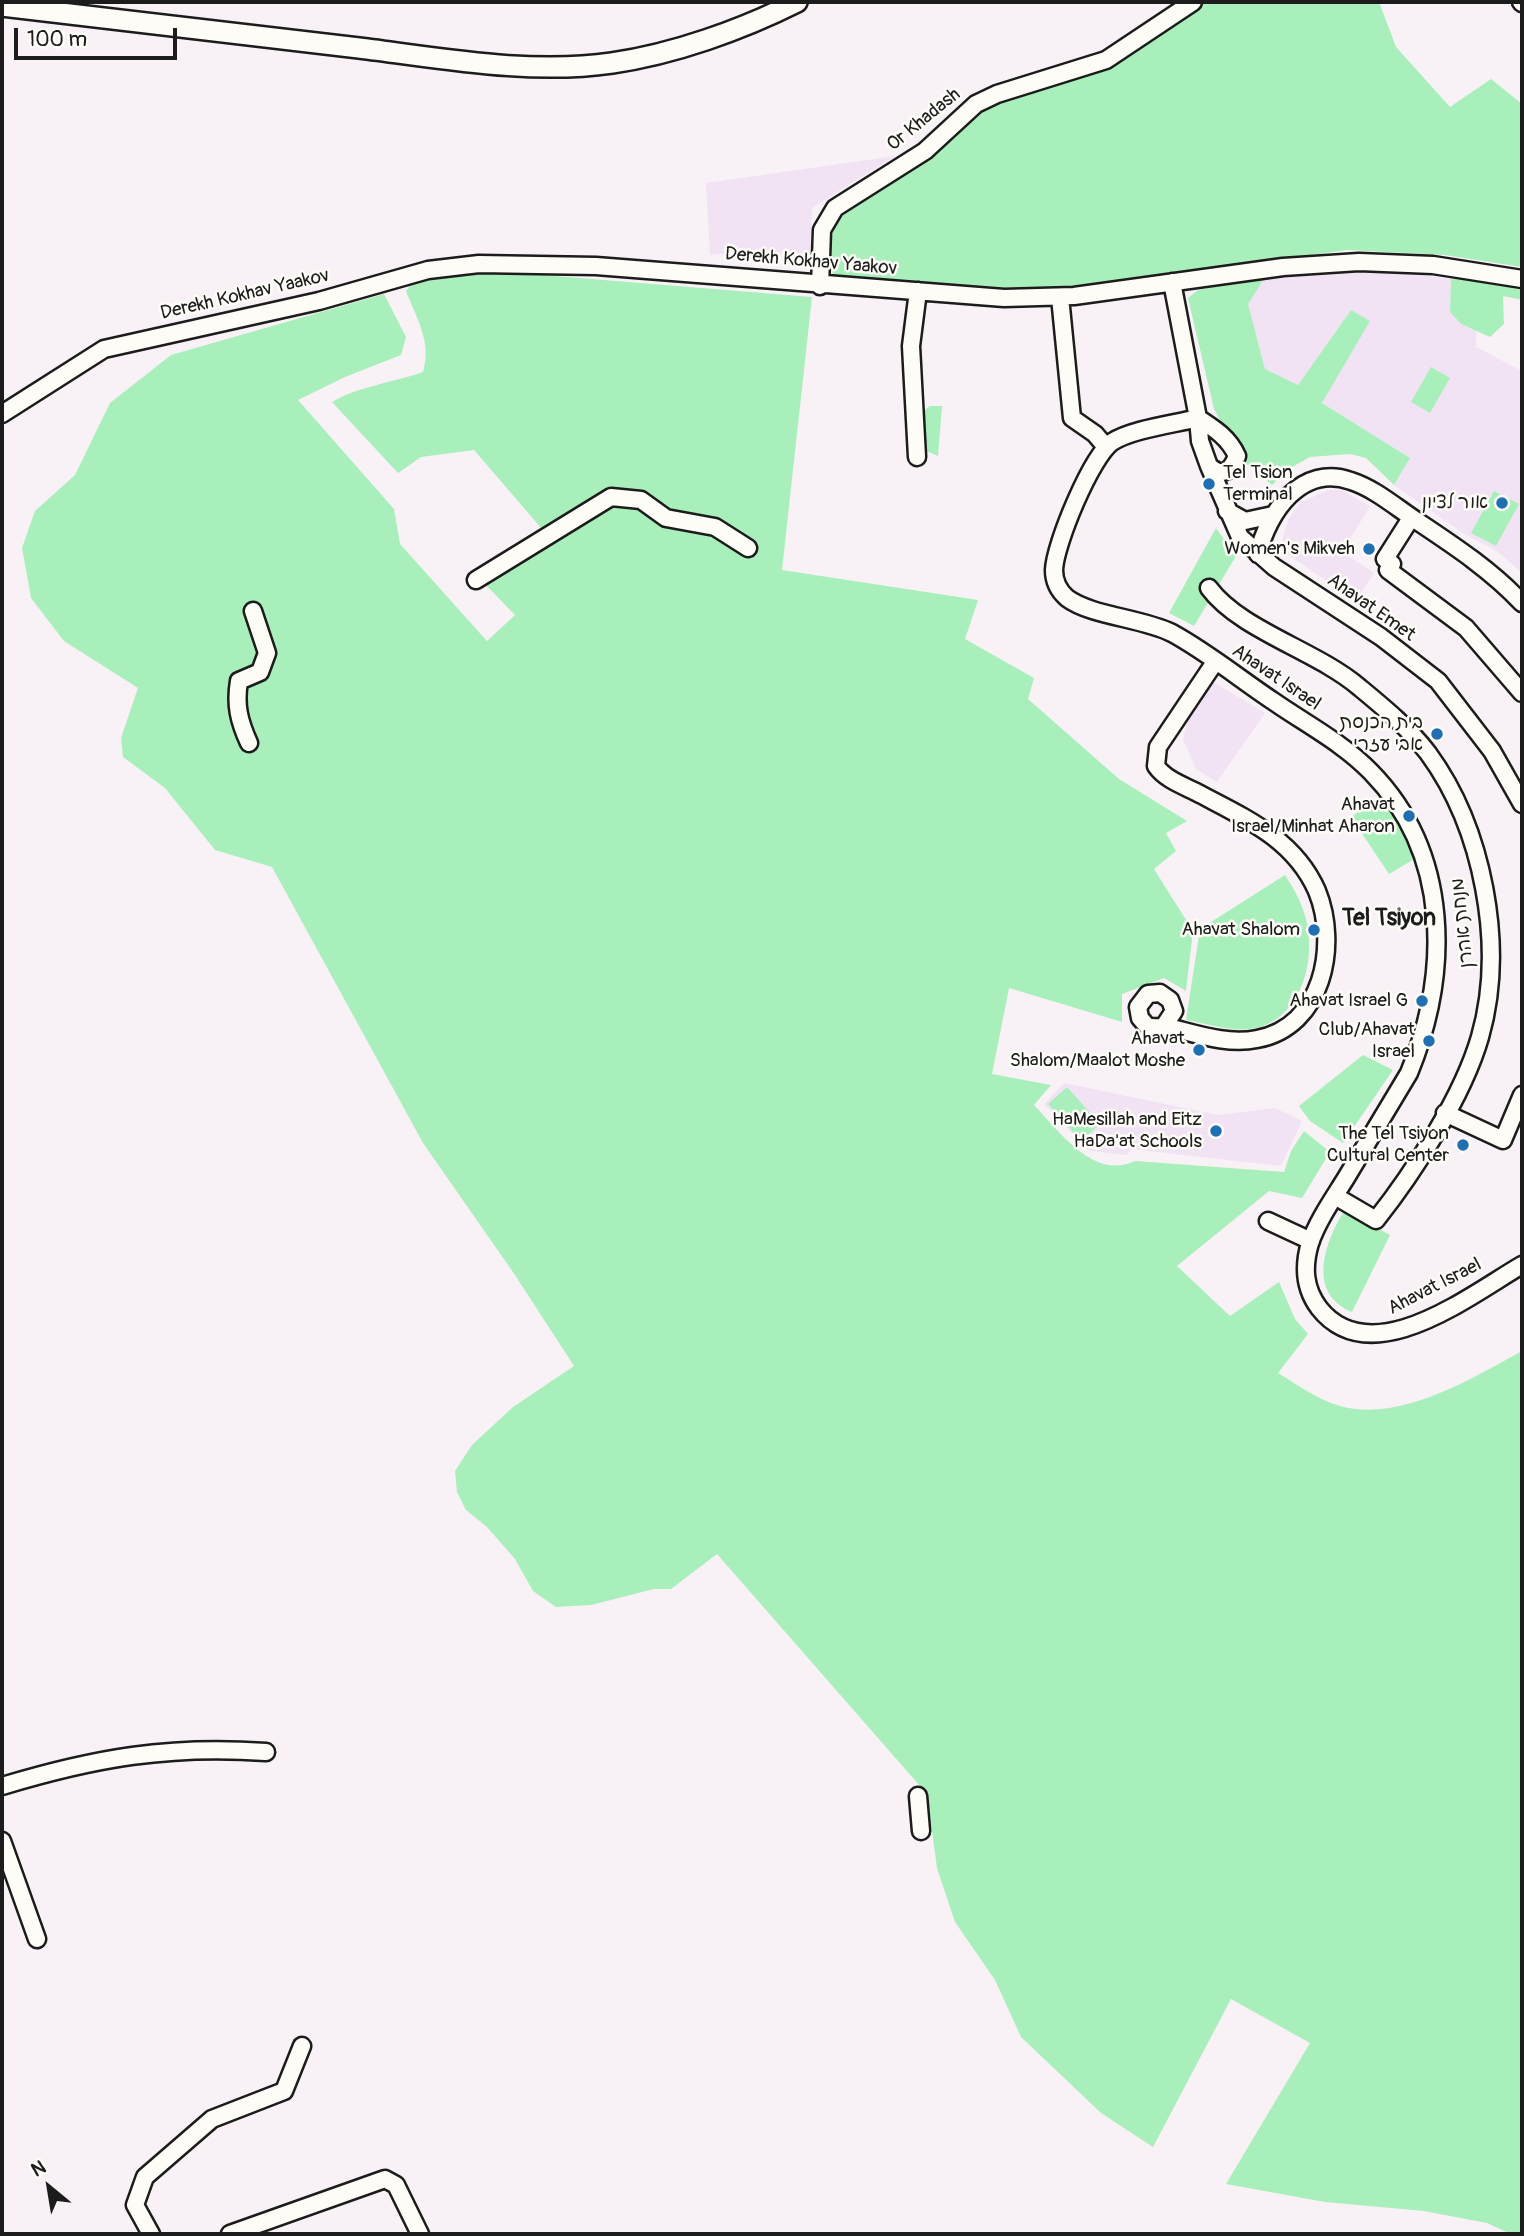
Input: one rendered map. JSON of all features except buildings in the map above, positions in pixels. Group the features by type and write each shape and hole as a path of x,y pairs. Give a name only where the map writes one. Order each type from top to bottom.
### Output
{"main road":[{"path":"2,6 457,60 555,67 613,63 653,54 737,27 797,2"}],"street":[{"name":"Or Khadash","path":"820,286 822,230 835,208 925,151 976,104 997,94 1106,60 1193,2"},
{"name":"Derekh Kokhav Yaakov","path":"2,414 104,349 319,300 428,270 479,264 596,266 820,286 1004,298 1060,297 1283,267 1359,262 1433,265 1522,279"},
{"name":"Ahavat Emet","path":"1172,282 1200,441 1240,537 1258,554 1381,637 1438,681 1492,751 1522,804"},
{"path":"917,457 911,345 918,291"},
{"path":"1060,297 1072,418 1095,434 1106,447 1129,435 1198,418 1219,432 1237,456 1233,467 1224,473 1217,473 1209,467"},
{"name":"Ahavat Israel","path":"1106,447 1092,466 1068,523 1054,569 1056,584 1072,601 1159,628 1332,739 1370,771 1411,826 1431,883 1438,935 1434,987 1427,1027 1409,1073 1311,1241 1305,1276 1313,1299 1338,1324 1373,1335 1416,1324 1522,1265"},
{"path":"1258,554 1263,534 1273,515 1296,489 1326,477 1351,481 1365,487 1464,553 1522,603"},
{"path":"476,580 611,497 641,500 666,518 715,527 748,548"},
{"path":"1227,511 1245,521 1273,515"},
{"path":"1411,517 1385,559 1392,564 1388,570 1466,628 1522,693"},
{"name":"מנחת אהרן","path":"1209,588 1232,610 1315,656 1357,685 1401,724 1428,753 1445,779 1479,868 1489,931 1490,968 1480,1036 1446,1114 1397,1194 1376,1220 1335,1196"},
{"path":"249,743 240,724 236,701 239,681 260,672 267,653 253,611"},
{"path":"1168,1022 1188,1033 1241,1041 1257,1040 1286,1028 1309,1006 1324,971 1326,947 1323,912 1317,891 1293,853 1257,824 1170,778 1156,766 1158,747 1215,662"},
{"path":"1446,1114 1503,1140 1522,1095"},
{"path":"1268,1221 1311,1241"},
{"path":"2,1786 67,1766 139,1752 213,1748 266,1752"},
{"path":"918,1796 921,1831"},
{"path":"2,1840 37,1939"},
{"path":"150,2234 135,2205 145,2177 212,2119 284,2091 302,2046"},
{"path":"230,2234 385,2179 397,2185 420,2234"}],"shaded area":[{"path":"895,156 812,208 810,261 769,250 710,255 706,183"},
{"path":"1379,270 1451,279 1450,312 1461,324 1476,331 1476,347 1522,371 1522,573 1498,552 1463,533 1394,485 1410,458 1322,403 1369,321 1351,310 1298,385 1265,370 1247,304 1266,276"},
{"path":"1328,490 1341,490 1370,506 1342,552 1374,573 1356,601 1280,549 1288,520 1300,503"},
{"path":"1213,682 1265,713 1217,782 1196,769 1183,739 1190,712"},
{"path":"1064,1083 1218,1115 1275,1108 1302,1121 1281,1166 1131,1149 1127,1155 1089,1151 1044,1104"}],"green space":[{"path":"1206,2 1379,2 1396,47 1450,107 1491,79 1522,104 1522,267 1445,255 1347,250 1050,291 862,282 833,275 832,235 843,214 972,117 991,106 1113,65"},
{"path":"494,271 812,297 782,570 978,600 965,639 1034,678 1028,699 1119,779 1187,821 1166,833 1176,851 1154,869 1193,931 1186,991 1164,978 1122,994 1122,1022 1009,988 992,1074 1051,1085 1034,1105 1078,1150 1105,1164 1120,1165 1135,1161 1284,1172 1291,1151 1304,1131 1330,1152 1302,1198 1269,1191 1177,1266 1230,1316 1279,1282 1295,1319 1308,1334 1278,1373 1316,1396 1340,1406 1363,1410 1411,1403 1458,1385 1522,1351 1522,2234 1511,2234 1487,2223 1424,2211 1325,2202 1226,2184 1310,2043 1231,1999 1153,2147 1101,2113 1021,2037 995,1980 955,1922 937,1868 927,1794 717,1554 671,1589 654,1589 591,1605 556,1607 533,1591 515,1559 487,1527 466,1510 457,1492 455,1471 472,1445 513,1407 574,1366 515,1275 423,1143 272,867 215,850 165,788 123,757 121,738 138,688 64,641 31,598 22,548 35,511 75,475 110,403 171,355 384,294 406,337 401,355 345,377 298,400 394,509 400,544 487,641 515,615 483,582 542,529 474,450 421,457 398,473 332,402 364,388 423,372 426,351 424,341 406,291 416,278"},
{"path":"1266,276 1248,304 1265,369 1298,385 1351,310 1370,321 1322,403 1410,458 1394,485 1366,458 1350,454 1310,457 1292,467 1272,485 1246,464 1246,451 1223,426 1214,409 1188,298 1198,290"},
{"path":"1451,279 1489,280 1522,286 1522,300 1503,296 1504,324 1490,337 1461,324 1450,312"},
{"path":"1431,367 1450,378 1430,413 1411,402"},
{"path":"930,406 942,406 938,456 924,450 923,445 923,411"},
{"path":"1494,491 1519,504 1496,546 1471,533"},
{"path":"1216,528 1236,556 1194,626 1169,613"},
{"path":"1381,797 1421,855 1389,874 1351,817"},
{"path":"1285,875 1303,910 1309,938 1307,969 1295,998 1286,1011 1274,1020 1251,1029 1223,1028 1186,1020 1200,929"},
{"path":"1363,1055 1393,1070 1343,1143 1310,1121 1299,1106"},
{"path":"1067,1087 1100,1124 1081,1141 1048,1104"},
{"path":"1344,1211 1390,1235 1352,1312 1329,1293 1324,1280 1326,1252"}],"place":[{"name":"Tel Tsion Terminal","path":"1209,484"},
{"name":"אור לציון","path":"1502,503"},
{"name":"Women's Mikveh","path":"1369,549"},
{"name":"בית הכנסת אבי עזרי","path":"1437,734"},
{"name":"Ahavat Israel/Minhat Aharon","path":"1409,816"},
{"name":"Ahavat Shalom","path":"1314,930"},
{"name":"Ahavat Israel G","path":"1422,1001"},
{"name":"Club/Ahavat Israel","path":"1429,1041"},
{"name":"Ahavat Shalom/Maalot Moshe","path":"1199,1050"},
{"name":"HaMesillah and Eitz HaDa'at Schools","path":"1216,1131"},
{"name":"The Tel Tsiyon Cultural Center","path":"1463,1145"}],"district":[{"name":"Tel Tsiyon","path":"1389,919"}]}
